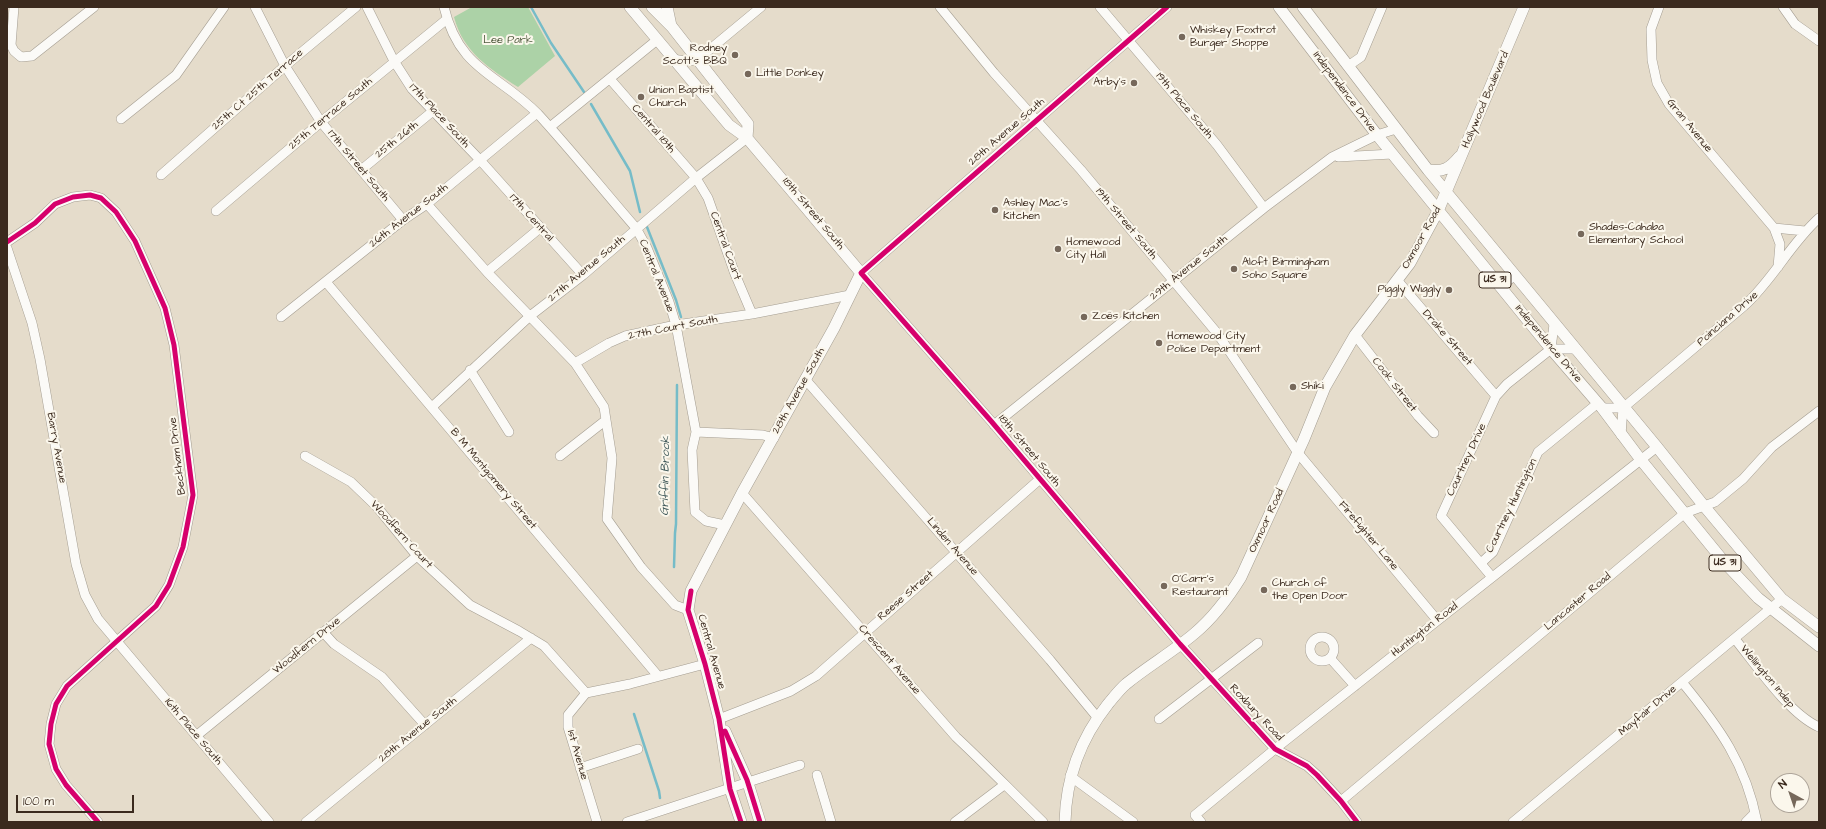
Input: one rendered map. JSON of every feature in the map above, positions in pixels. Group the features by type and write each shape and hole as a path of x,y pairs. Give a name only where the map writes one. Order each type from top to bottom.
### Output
{"main road":[{"name":"18th Street South","path":"630,7 729,124 748,138 861,273"},
{"path":"652,7 672,27 748,124 748,138"},
{"path":"667,7 672,27"},
{"name":"Independence Drive","path":"1279,7 1392,154 1551,349 1600,405 1621,435 1725,563 1770,609 1819,646"},
{"name":"Independence Drive","path":"1303,7 1428,170 1704,506 1782,599 1819,626"},
{"name":"Hollywood Boulevard","path":"1446,192 1524,7"},
{"path":"1428,170 1437,171 1451,167 1464,152"},
{"name":"Oxmoor Road","path":"1065,822 1070,776 1084,741 1098,717 1126,684 1195,634 1228,598 1254,550 1298,453 1325,387 1355,335 1410,263 1438,211 1446,192"},
{"name":"28th Avenue South","path":"691,591 742,492 774,438 805,378 834,328 861,273"},
{"name":"Central Avenue","path":"691,591 688,610 705,664 719,719 730,789 741,822"},
{"name":"Central Avenue","path":"719,719 748,782 760,822"}],"street":[{"path":"14,7 11,45 14,51 21,57 32,56 94,7"},
{"path":"121,120 176,76 224,7"},
{"name":"17th Street South","path":"255,7 285,66 321,122 403,220"},
{"name":"25th Ct 25th Terrace","path":"161,175 285,66 356,7"},
{"name":"17th Place South","path":"367,7 394,61 412,89 480,160"},
{"name":"Central Avenue","path":"444,7 453,34 462,49 478,67 537,113 636,228 648,248 669,302 676,325 696,432 692,450 695,512 706,521 725,525"},
{"path":"672,58 686,61 697,60 761,7"},
{"name":"19th Street South","path":"940,7 994,73 1127,224 1172,281 1217,333 1298,453"},
{"name":"19th Place South","path":"1100,7 1217,145 1264,208"},
{"name":"28th Avenue South","path":"861,273 1036,119 1167,7"},
{"path":"1348,66 1361,57 1382,7"},
{"name":"Gran Avenue","path":"1659,7 1651,29 1652,60 1657,82 1669,104 1774,228 1780,244 1778,268"},
{"path":"1783,7 1795,24 1819,41"},
{"name":"25th Terrace South","path":"216,212 394,61 447,19"},
{"path":"550,127 657,40"},
{"name":"Central 18th","path":"610,79 696,178"},
{"name":"25th 26th","path":"361,170 433,111"},
{"name":"26th Avenue South","path":"280,317 403,220 427,204 537,113"},
{"name":"29th Avenue South","path":"994,425 1264,208 1332,157 1377,135 1396,129"},
{"name":"27th Avenue South","path":"432,407 470,370 530,316 583,275 696,178 748,138"},
{"path":"1332,157 1392,154"},
{"name":"17th Central","path":"480,160 583,275"},
{"name":"Central Court","path":"696,178 708,198 735,274 752,314"},
{"name":"Beckham Drive","path":"7,242 35,223 55,204 73,197 90,195 100,198 116,212 135,241 165,308 174,345 193,496 183,547 168,585 156,606 67,686 56,704 50,724 49,744 56,768 66,785 98,822"},
{"path":"427,204 487,272 575,363 604,406 612,458 607,519 641,567 675,605 688,610"},
{"name":"Poinciana Drive","path":"1623,408 1755,296 1805,231 1819,218"},
{"path":"487,272 540,228"},
{"path":"1774,228 1805,231"},
{"name":"Barry Avenue","path":"7,248 32,323 40,359 76,564 85,595 98,620 117,642"},
{"name":"18th Street South","path":"861,273 994,425 1180,644"},
{"path":"1501,286 1514,276"},
{"name":"Drake Street","path":"1397,280 1496,396"},
{"name":"B M Montgomery Street","path":"326,282 658,676"},
{"name":"27th Court South","path":"575,363 609,343 625,336 676,325 752,314 850,295"},
{"path":"1554,324 1551,349 1575,349"},
{"name":"Cook Street","path":"1355,335 1418,416 1434,433"},
{"name":"Courtney Drive","path":"1492,577 1441,516 1496,396 1507,384 1551,349"},
{"path":"470,370 510,432"},
{"name":"Linden Avenue","path":"805,378 957,552 1098,717"},
{"path":"1600,405 1623,408 1621,435"},
{"name":"Courtney Huntington","path":"1481,563 1493,552 1538,452 1600,405"},
{"name":"Lancaster Road","path":"1341,801 1685,513 1715,502 1743,479 1772,447 1819,411"},
{"path":"560,456 606,420"},
{"path":"696,432 763,435 774,438"},
{"name":"Huntington Road","path":"1198,819 1275,749 1657,447"},
{"name":"Firefighter Lane","path":"1298,453 1438,620"},
{"name":"Woodfern Court","path":"305,456 351,482 377,507 417,556 470,605 544,646 586,692"},
{"name":"Reese Street","path":"719,719 791,691 816,676 865,631 1040,479"},
{"name":"Crescent Avenue","path":"742,492 956,737 992,770 1004,785 1043,822"},
{"name":"Woodfern Drive","path":"196,736 417,556"},
{"name":"Mayfair Drive","path":"1513,822 1782,599"},
{"path":"324,632 334,644 382,678 425,725"},
{"name":"28th Avenue South","path":"306,822 531,638"},
{"name":"Wellington Indep","path":"1735,639 1791,707 1811,723 1819,727"},
{"name":"16th Place South","path":"117,642 269,822"},
{"path":"1159,719 1258,643"},
{"name":"Roxbury Road","path":"1180,644 1275,749 1307,766 1341,801 1357,822"},
{"path":"1330,658 1354,686"},
{"path":"586,692 630,684 705,664"},
{"path":"1682,682 1722,734 1741,768 1751,795 1756,818 1746,822"},
{"name":"1st Avenue","path":"586,692 568,714 568,727 597,822"},
{"path":"580,768 638,749"},
{"path":"627,822 800,765"},
{"path":"816,775 832,822"},
{"path":"1070,776 1133,822"},
{"path":"955,822 1004,785"}],"green space":[{"name":"Lee Park","path":"472,7 528,7 555,56 518,87 488,66 471,50 464,40 454,17"}],"waterway":[{"name":"Griffin Brook","path":"531,7 551,43 584,92"},
{"name":"Griffin Brook","path":"591,104 630,171 640,212"},
{"name":"Griffin Brook","path":"647,227 676,300 681,317"},
{"name":"Griffin Brook","path":"674,567 676,524 677,385"},
{"name":"Griffin Brook","path":"634,714 660,798"}],"cycle path":[{"path":"1167,7 861,273 991,421 1180,644 1275,749 1307,766 1341,801 1357,822"},
{"path":"7,242 35,223 55,204 73,197 90,195 101,198 116,212 135,241 165,308 174,345 193,495 183,547 169,585 156,606 67,686 56,704 51,724 49,744 56,769 66,785 98,822"},
{"path":"691,591 688,610 705,664 719,719 730,789 741,822"},
{"path":"725,731 747,780 760,822"}],"place":[{"name":"Whiskey Foxtrot Burger Shoppe","path":"1182,37"},
{"name":"Rodney Scott's BBQ","path":"735,55"},
{"name":"Little Donkey","path":"748,74"},
{"name":"Arby's","path":"1134,83"},
{"name":"Union Baptist Church","path":"641,97"},
{"name":"Ashley Mac's Kitchen","path":"995,210"},
{"name":"Shades-Cahaba Elementary School","path":"1581,234"},
{"name":"Homewood City Hall","path":"1058,249"},
{"name":"Aloft Birmingham Soho Square","path":"1234,269"},
{"name":"Piggly Wiggly","path":"1449,290"},
{"name":"Zoës Kitchen","path":"1084,317"},
{"name":"Homewood City Police Department","path":"1159,343"},
{"name":"Shiki","path":"1293,387"},
{"name":"O’Carr’s Restaurant","path":"1164,586"},
{"name":"Church of the Open Door","path":"1264,590"}]}
